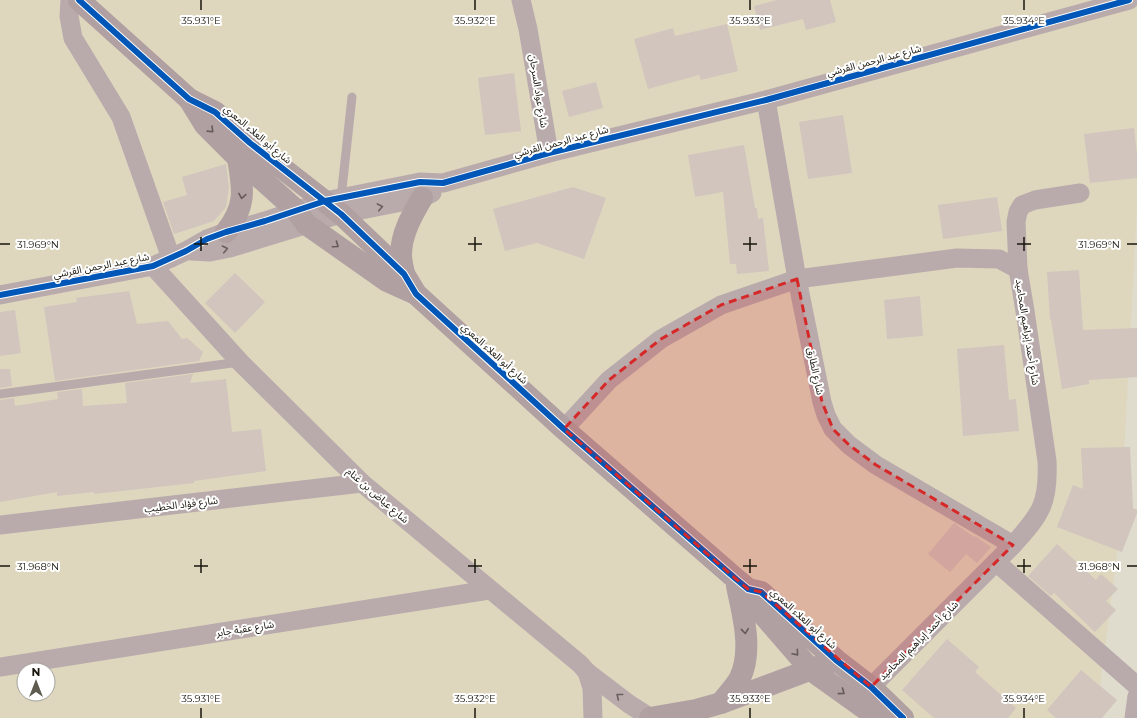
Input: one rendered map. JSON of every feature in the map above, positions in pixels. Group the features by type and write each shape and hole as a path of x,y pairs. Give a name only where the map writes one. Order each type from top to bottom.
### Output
{"street":[{"path":"70,0 69,16 73,38 121,116 179,254"},
{"name":"شارع أبو العلاء المعري","path":"79,0 188,98 215,112 250,143 336,204 404,274 416,294 564,429 742,584 761,592 836,660 871,687 903,718"},
{"name":"شارع عواد السرحان","path":"521,0 528,29 549,153"},
{"name":"شارع عبد الرحمن القرشي","path":"179,254 210,252 230,248 301,217 336,204 420,182 443,184 549,153 766,100 1129,0"},
{"name":"شارع أبو العلاء المعري","path":"188,98 205,125 301,217 388,281 416,294"},
{"name":"شارع الطارق","path":"766,100 797,279 822,402 826,415 833,429 849,445 876,465 1013,545"},
{"path":"226,232 237,216 241,204 243,190 238,158"},
{"name":"شارع عبد الرحمن القرشي","path":"336,204 422,198 436,191 443,184"},
{"path":"1018,269 1016,222 1018,212 1022,205 1035,200 1080,193"},
{"path":"404,274 401,255 404,235 411,216 422,198"},
{"name":"شارع عبد الرحمن القرشي","path":"0,295 153,266 226,232 265,222 301,217"},
{"name":"شارع أحمد إبراهيم المحاميد","path":"564,429 609,380 661,339 721,305 797,279 957,258 999,260 1018,269 1042,424 1048,477 1046,495 1033,522 1013,545 871,687"},
{"name":"شارع عياض بن غنام","path":"153,266 240,362 362,483 489,590 574,659 587,672 629,704 651,718"},
{"name":"شارع فؤاد الخطيب","path":"0,526 362,483"},
{"path":"996,562 1137,686"},
{"path":"711,709 740,678 747,652 742,584"},
{"name":"شارع أبو العلاء المعري","path":"742,584 752,602 811,670 878,718"},
{"name":"شارع عقبة جابر","path":"0,667 489,590"},
{"path":"651,718 711,709 836,660"},
{"path":"587,672 592,688 593,718"},
{"path":"1134,718 1137,696"}],"lane":[{"path":"336,204 352,97"},
{"path":"0,394 240,362"}],"highlighted area":[{"path":"797,279 822,402 833,429 849,445 876,465 1013,545 871,687 761,592 748,589 564,429 609,380 661,339 721,305"}],"shaded area":[{"path":"0,0 1137,0 1137,209 1120,530 1096,718 0,718"}],"building":[{"path":"777,0 830,0 836,22 806,30 803,19 760,30 754,6"},
{"path":"727,24 738,71 701,80 699,75 648,89 634,39 673,28 675,36"},
{"path":"514,73 521,131 485,135 478,78"},
{"path":"596,82 603,108 569,117 562,91"},
{"path":"843,115 852,173 808,179 799,122"},
{"path":"1134,128 1137,154 1137,178 1090,183 1084,134"},
{"path":"744,145 755,208 757,208 758,219 763,218 769,271 737,274 736,264 730,264 723,192 695,197 688,155"},
{"path":"226,164 229,188 226,207 214,221 174,234 163,202 187,195 182,177"},
{"path":"573,187 606,198 584,259 537,243 505,251 493,209"},
{"path":"997,197 1002,231 943,239 938,205"},
{"path":"1079,270 1083,330 1137,328 1137,377 1089,380 1089,384 1062,389 1050,320 1047,272"},
{"path":"235,273 265,302 235,333 205,303"},
{"path":"129,291 137,324 168,321 182,339 187,338 203,352 199,361 55,381 44,307 77,302 76,298"},
{"path":"920,296 923,336 887,339 884,300"},
{"path":"15,310 21,353 0,356 0,312"},
{"path":"1004,345 1009,400 1016,399 1019,431 963,436 957,349"},
{"path":"0,369 10,369 12,386 0,388"},
{"path":"193,374 190,383 226,379 232,432 261,429 266,471 194,481 194,483 94,494 94,492 57,496 57,492 0,502 0,400 14,398 15,406 58,399 57,392 82,389 83,406 127,403 125,383"},
{"path":"1130,447 1133,508 1137,510 1137,513 1122,552 1057,527 1073,485 1083,489 1081,448"},
{"path":"954,523 991,547 977,563 966,554 950,572 928,554"},
{"path":"1057,544 1096,580 1101,574 1118,589 1106,601 1116,610 1095,632 1054,593 1051,596 1028,576"},
{"path":"947,639 979,667 975,672 1016,708 1008,718 934,718 902,690"},
{"path":"1081,670 1117,700 1102,718 1056,718 1047,710"}],"cycle path":[{"path":"79,0 189,99 215,112 250,143 341,214 404,274 416,294 564,429 748,589 761,592 836,660 871,687 903,718"},
{"path":"0,295 153,266 186,251 207,239 325,201 420,182 443,183 549,153 766,100 1129,0"}]}
